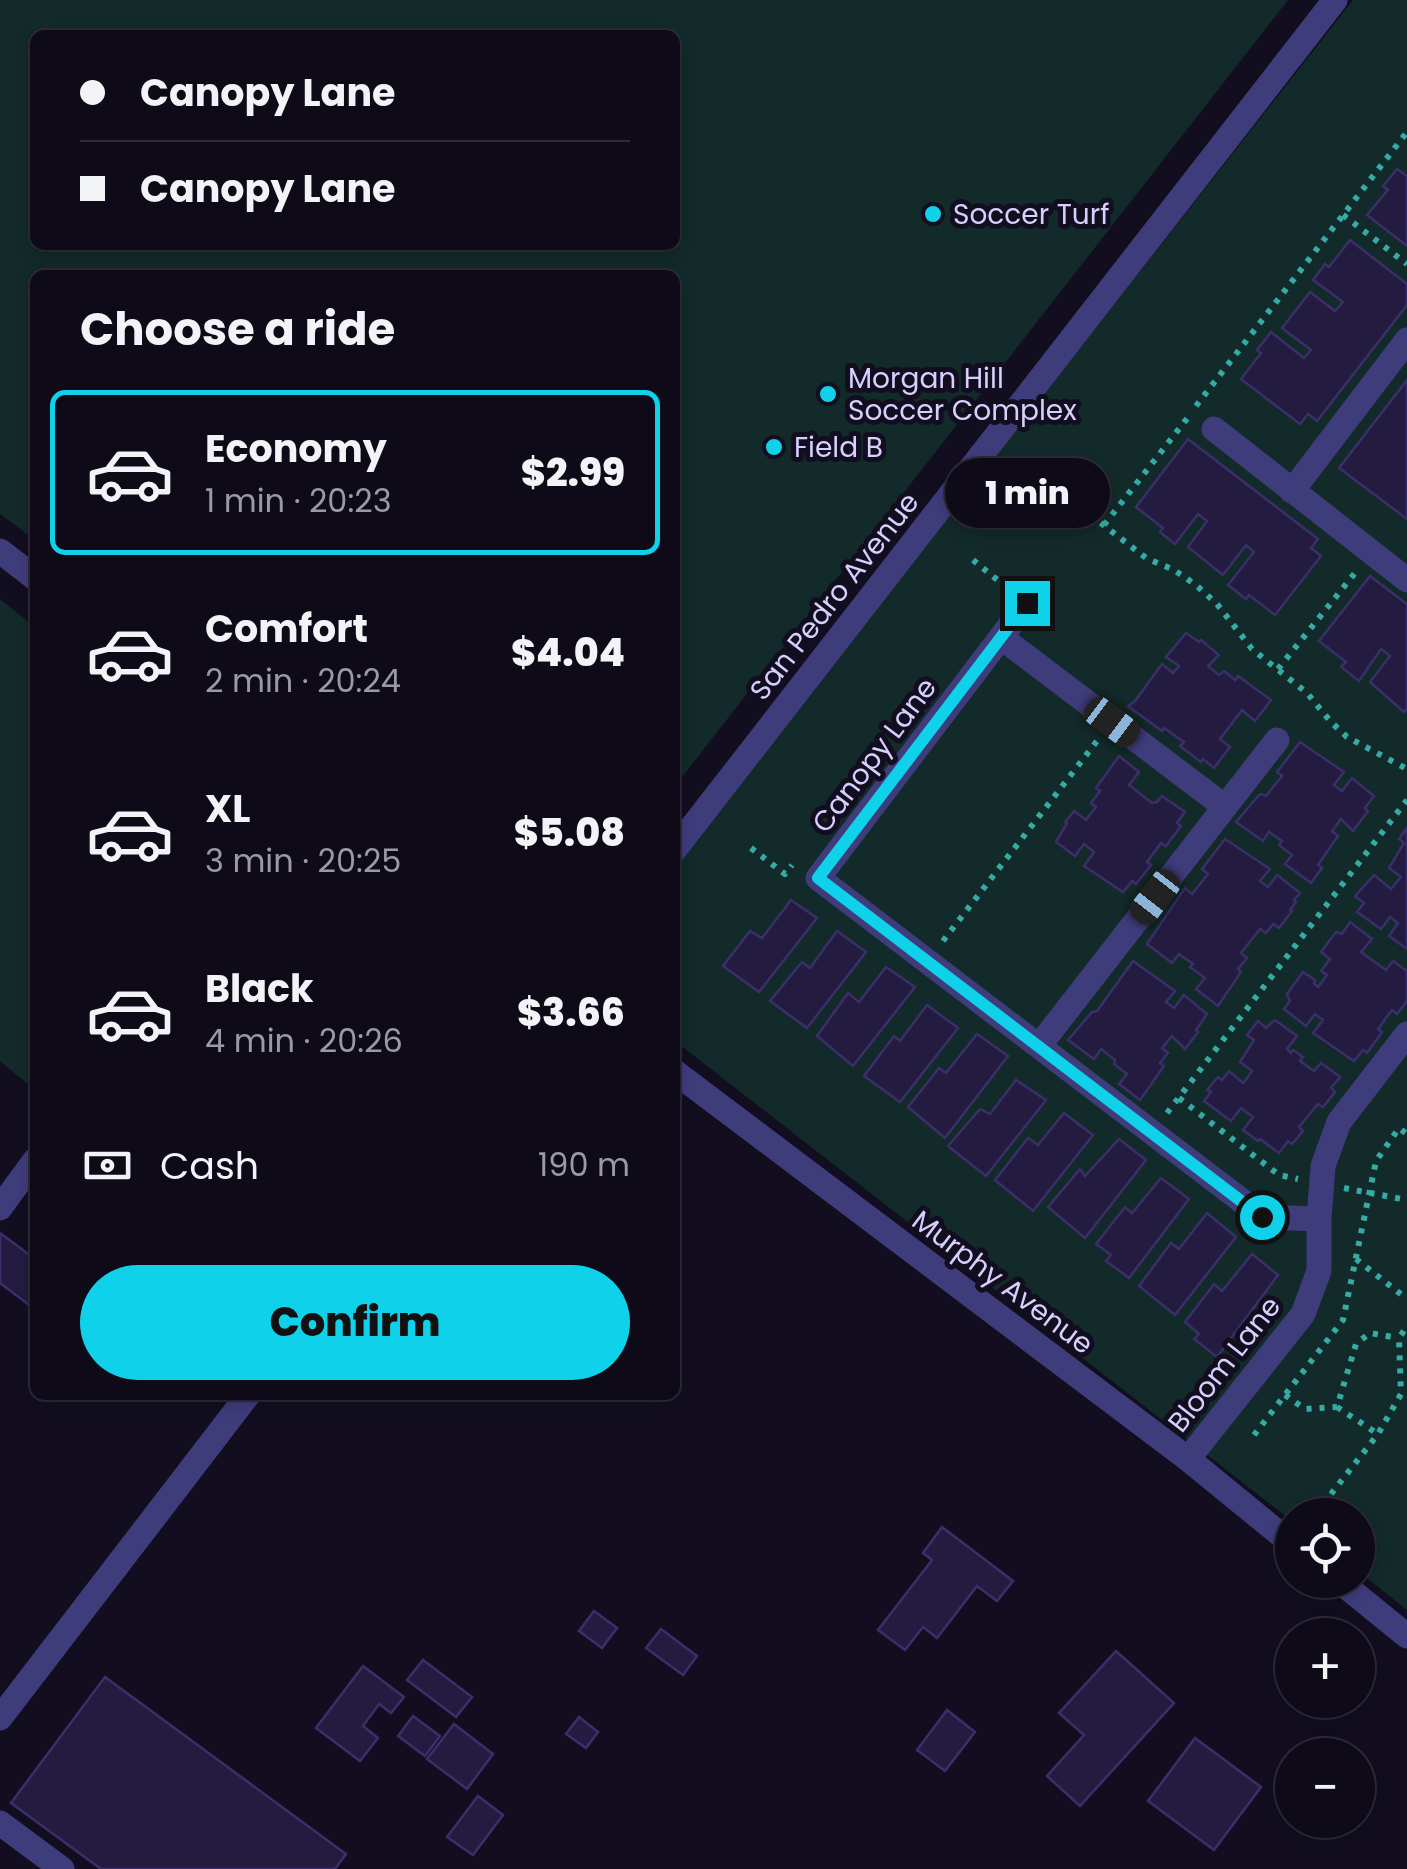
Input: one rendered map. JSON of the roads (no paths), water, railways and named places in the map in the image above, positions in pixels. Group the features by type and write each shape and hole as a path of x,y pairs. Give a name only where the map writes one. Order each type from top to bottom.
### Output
{"street":[{"name":"San Pedro Avenue","path":"680,843 1335,0"},
{"path":"1292,491 1407,340"},
{"path":"1214,429 1407,580"},
{"path":"0,551 30,574"},
{"name":"Canopy Lane","path":"1027,603 818,878 1262,1217 1319,1219"},
{"path":"1002,638 1225,808"},
{"path":"1038,1046 1277,740"},
{"name":"Bloom Lane","path":"1188,1460 1303,1314 1320,1271 1322,1166 1339,1122 1407,1034"},
{"name":"Murphy Avenue","path":"680,1076 1188,1460 1275,1530"},
{"path":"0,1208 30,1167"},
{"path":"0,1718 244,1400"},
{"path":"1360,1598 1407,1636"},
{"path":"0,1822 62,1869"}],"place":[{"name":"Soccer Turf","path":"933,214"},
{"name":"Morgan Hill Soccer Complex","path":"828,394"},
{"name":"Field B","path":"774,447"}]}
